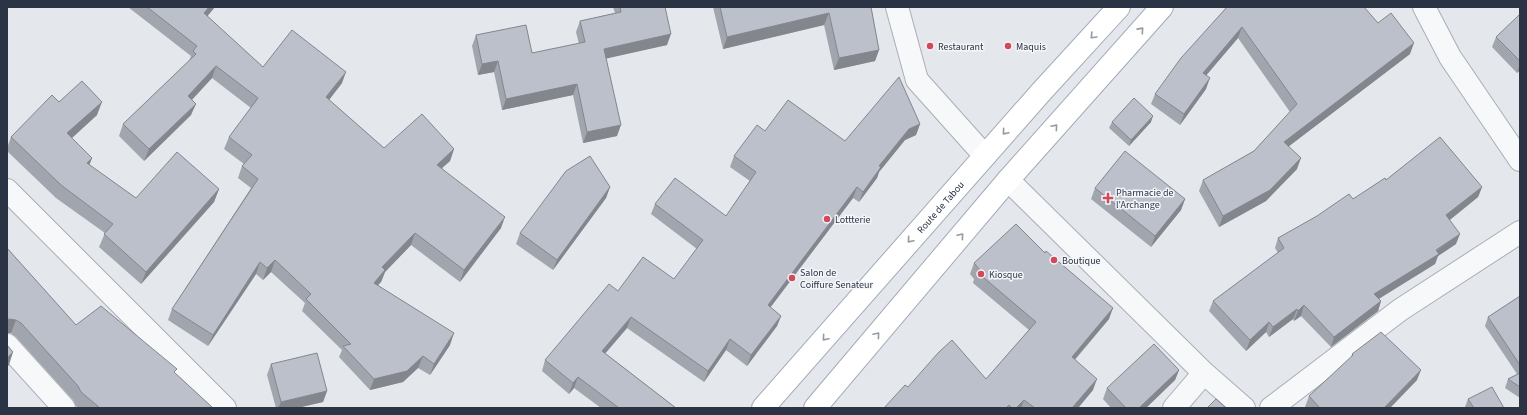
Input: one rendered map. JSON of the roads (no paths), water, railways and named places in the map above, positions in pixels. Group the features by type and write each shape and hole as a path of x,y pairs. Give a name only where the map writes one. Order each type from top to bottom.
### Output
{"main road":[{"name":"Route de Tabou","path":"763,408 984,156 1119,7"},
{"path":"815,408 1008,180 1162,7"}],"street":[{"path":"898,7 917,80 984,156"},
{"path":"1424,7 1450,57 1520,160"},
{"path":"1008,180 1204,373 1244,408"},
{"path":"7,190 225,408"},
{"path":"1271,408 1400,310 1520,232"},
{"path":"7,345 64,408"},
{"path":"1174,408 1204,373"}],"place":[{"name":"Restaurant","path":"930,46"},
{"name":"Maquis","path":"1008,46"},
{"name":"Pharmacie de l'Archange","path":"1108,198"},
{"name":"Lottterie","path":"827,219"},
{"name":"Boutique","path":"1054,260"},
{"name":"Kiosque","path":"981,274"},
{"name":"Salon de Coiffure Senateur","path":"792,278"}]}
